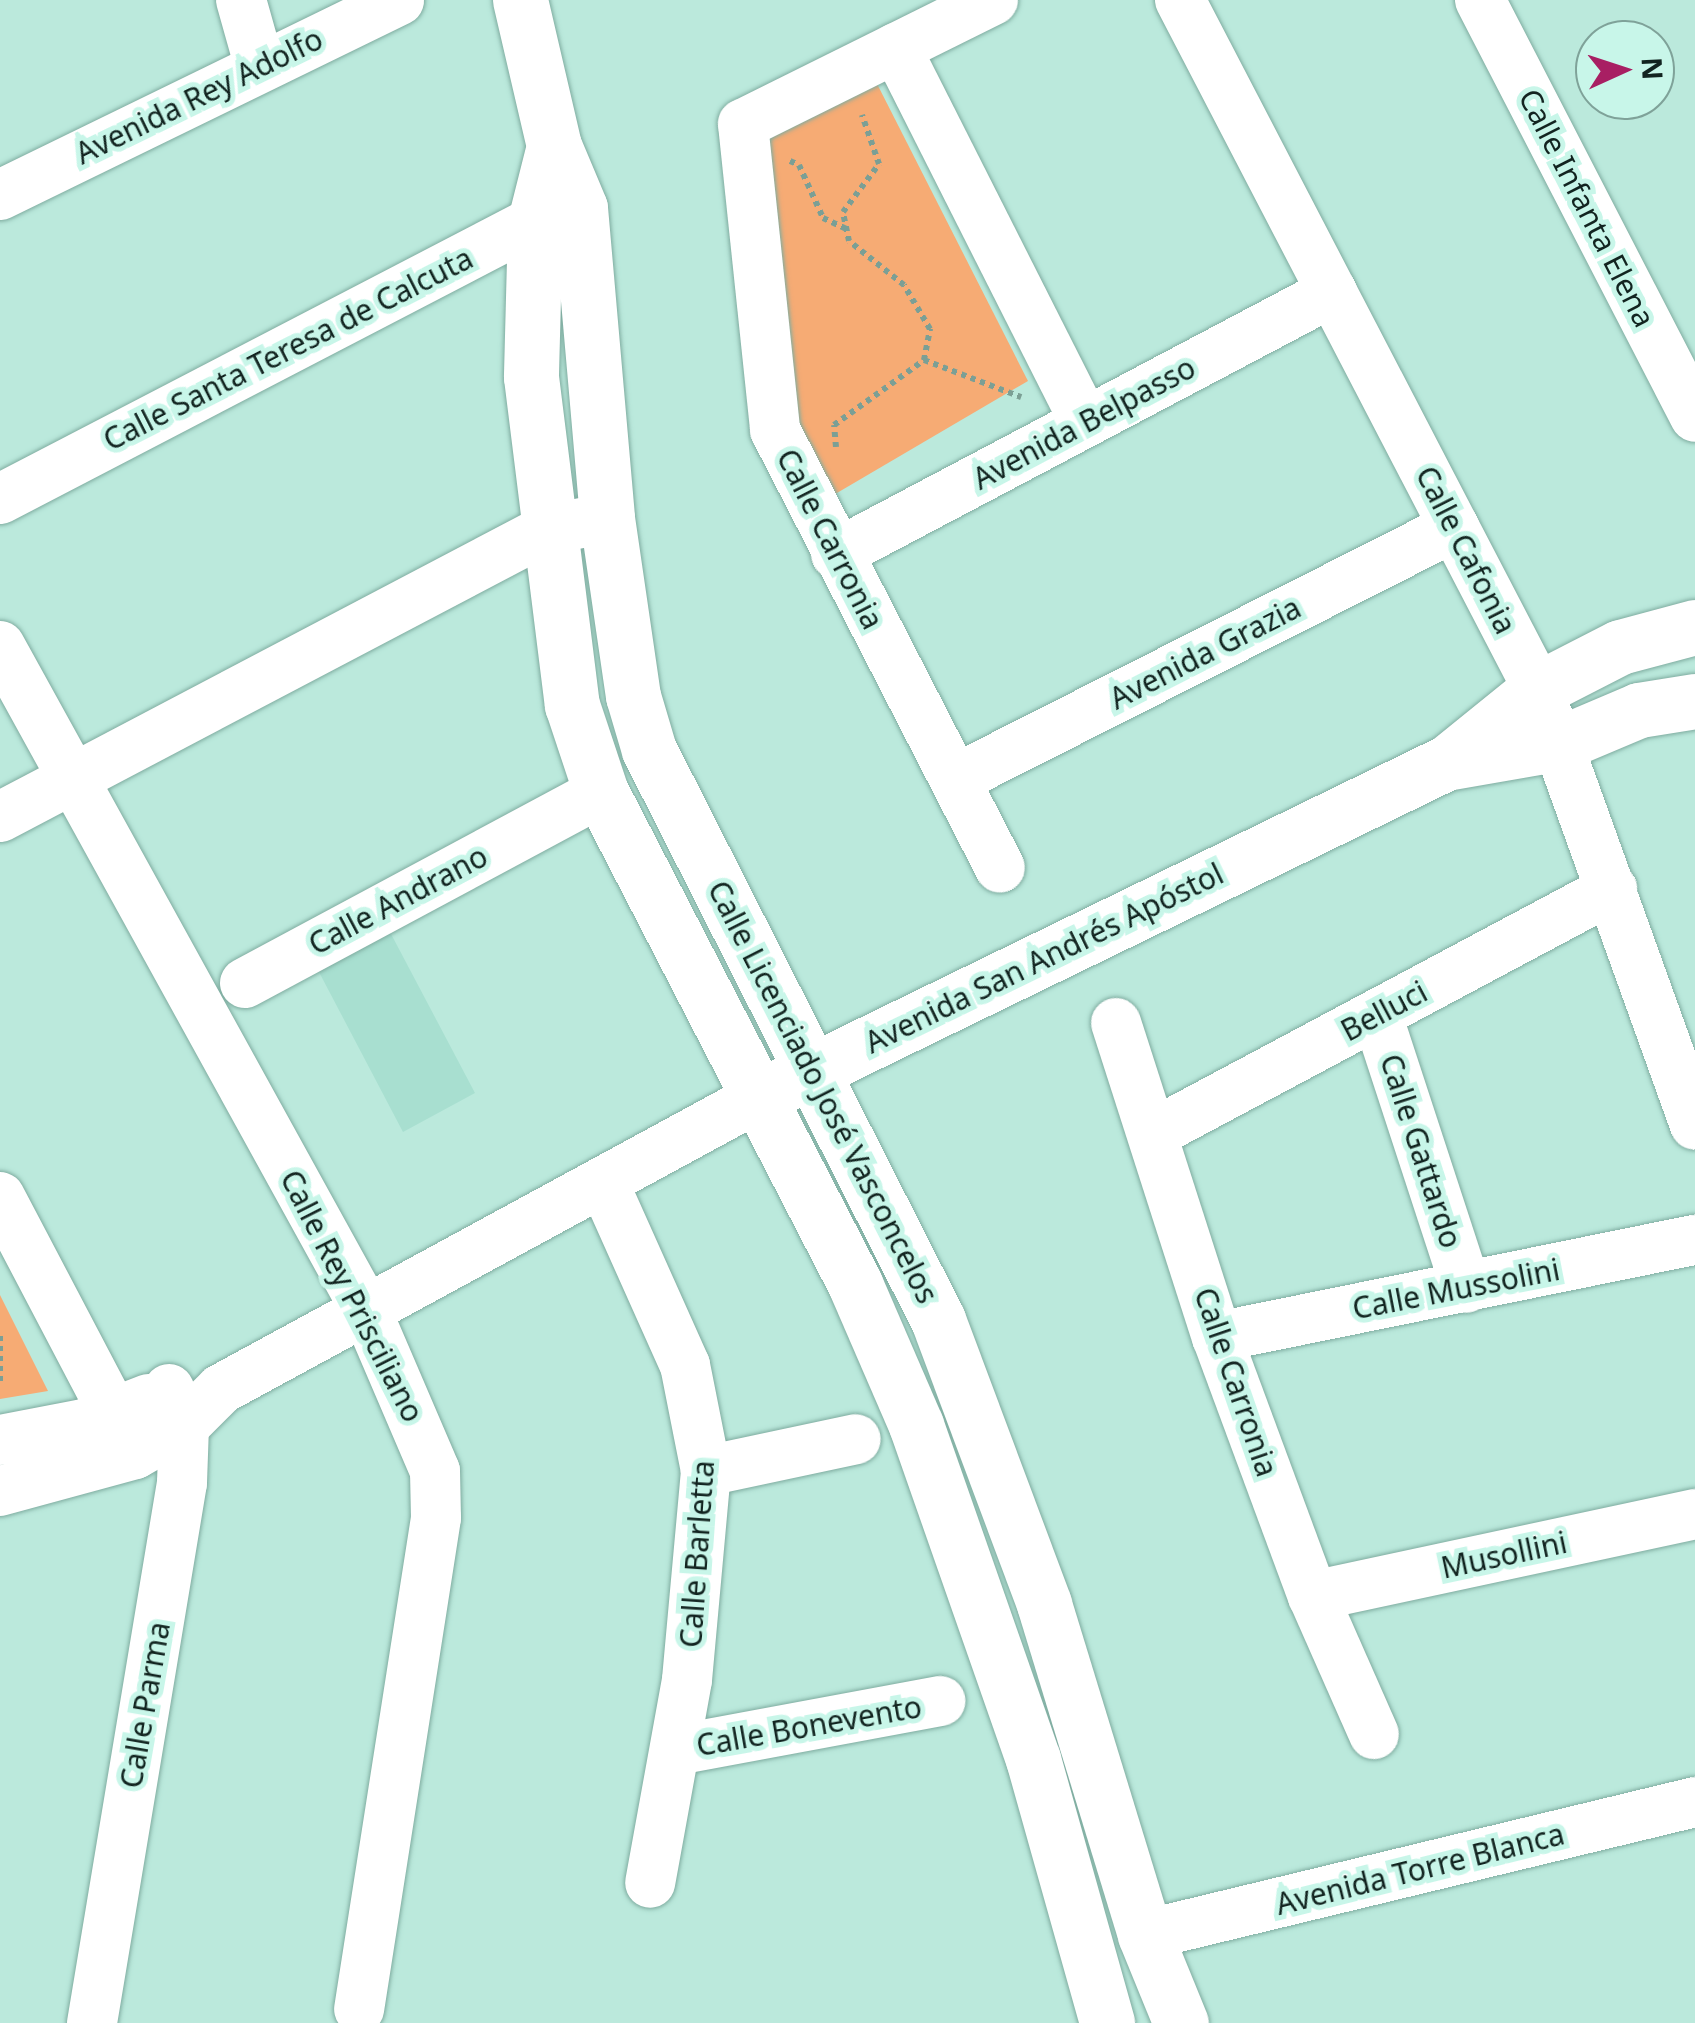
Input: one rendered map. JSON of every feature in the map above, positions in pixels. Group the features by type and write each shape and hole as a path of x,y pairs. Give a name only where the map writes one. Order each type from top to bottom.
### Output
{"street":[{"path":"241,0 259,64"},
{"name":"Avenida Rey Adolfo","path":"2,183 399,0"},
{"name":"Calle Licenciado José Vasconcelos","path":"520,0 554,146 557,214 632,696 649,750 904,1244 970,1398 1044,1604 1145,1936 1181,2023"},
{"path":"993,0 896,48 1085,422"},
{"name":"Calle Cafonia","path":"1180,0 1538,689 1561,743 1695,1125"},
{"name":"Calle Infanta Elena","path":"1480,0 1695,416"},
{"name":"Calle Carronia","path":"896,48 742,124 776,430 836,554 1000,866"},
{"name":"Calle Licenciado José Vasconcelos","path":"557,214 531,377 563,662 601,792 855,1284 916,1425 1027,1741 1107,2023"},
{"name":"Calle Santa Teresa de Calcuta","path":"0,500 557,214"},
{"name":"Avenida Belpasso","path":"836,554 1332,292"},
{"path":"0,817 546,530 607,518"},
{"name":"Avenida Grazia","path":"956,779 1454,527"},
{"name":"Avenida San Andrés Apóstol","path":"0,1491 221,1389 757,1098 1448,762 1538,689 1620,647 1695,627"},
{"name":"Calle Rey Prisciliano","path":"0,646 366,1310 435,1472 436,1518 358,2009"},
{"name":"Avenida San Andrés Apóstol","path":"1448,762 1561,743 1639,710 1695,701"},
{"name":"Calle Andrano","path":"244,983 601,792"},
{"name":"Belluci","path":"1156,1132 1612,889"},
{"name":"Calle Gattardo","path":"1377,1015 1466,1288"},
{"name":"Calle Carronia","path":"1116,1024 1156,1132 1216,1337 1313,1596 1374,1734"},
{"name":"Calle Barletta","path":"603,1182 685,1365 706,1471 702,1554 676,1750 650,1883"},
{"path":"0,1197 127,1434"},
{"name":"Calle Mussolini","path":"1216,1337 1695,1240"},
{"name":"Calle Parma","path":"92,2023 178,1510 176,1408"},
{"name":"Avenida San Andrés Apóstol","path":"0,1440 127,1434"},
{"path":"706,1471 856,1440"},
{"name":"Musollini","path":"1313,1596 1695,1514"},
{"name":"Calle Bonevento","path":"676,1750 942,1701"},
{"name":"Avenida Torre Blanca","path":"1145,1936 1695,1802"},
{"path":"1066,1883 1122,1862"}],"path":[{"path":"837,458 834,425 924,360 930,329 904,284 850,241 843,212 879,164 862,109"},
{"path":"924,360 1085,422"},
{"path":"0,1336 0,1381"}],"shaded area":[{"path":"869,68 1028,381 825,500 787,424 746,127"},
{"path":"381,915 475,1093 403,1132 309,953"},
{"path":"0,1295 48,1391 0,1399"}]}
